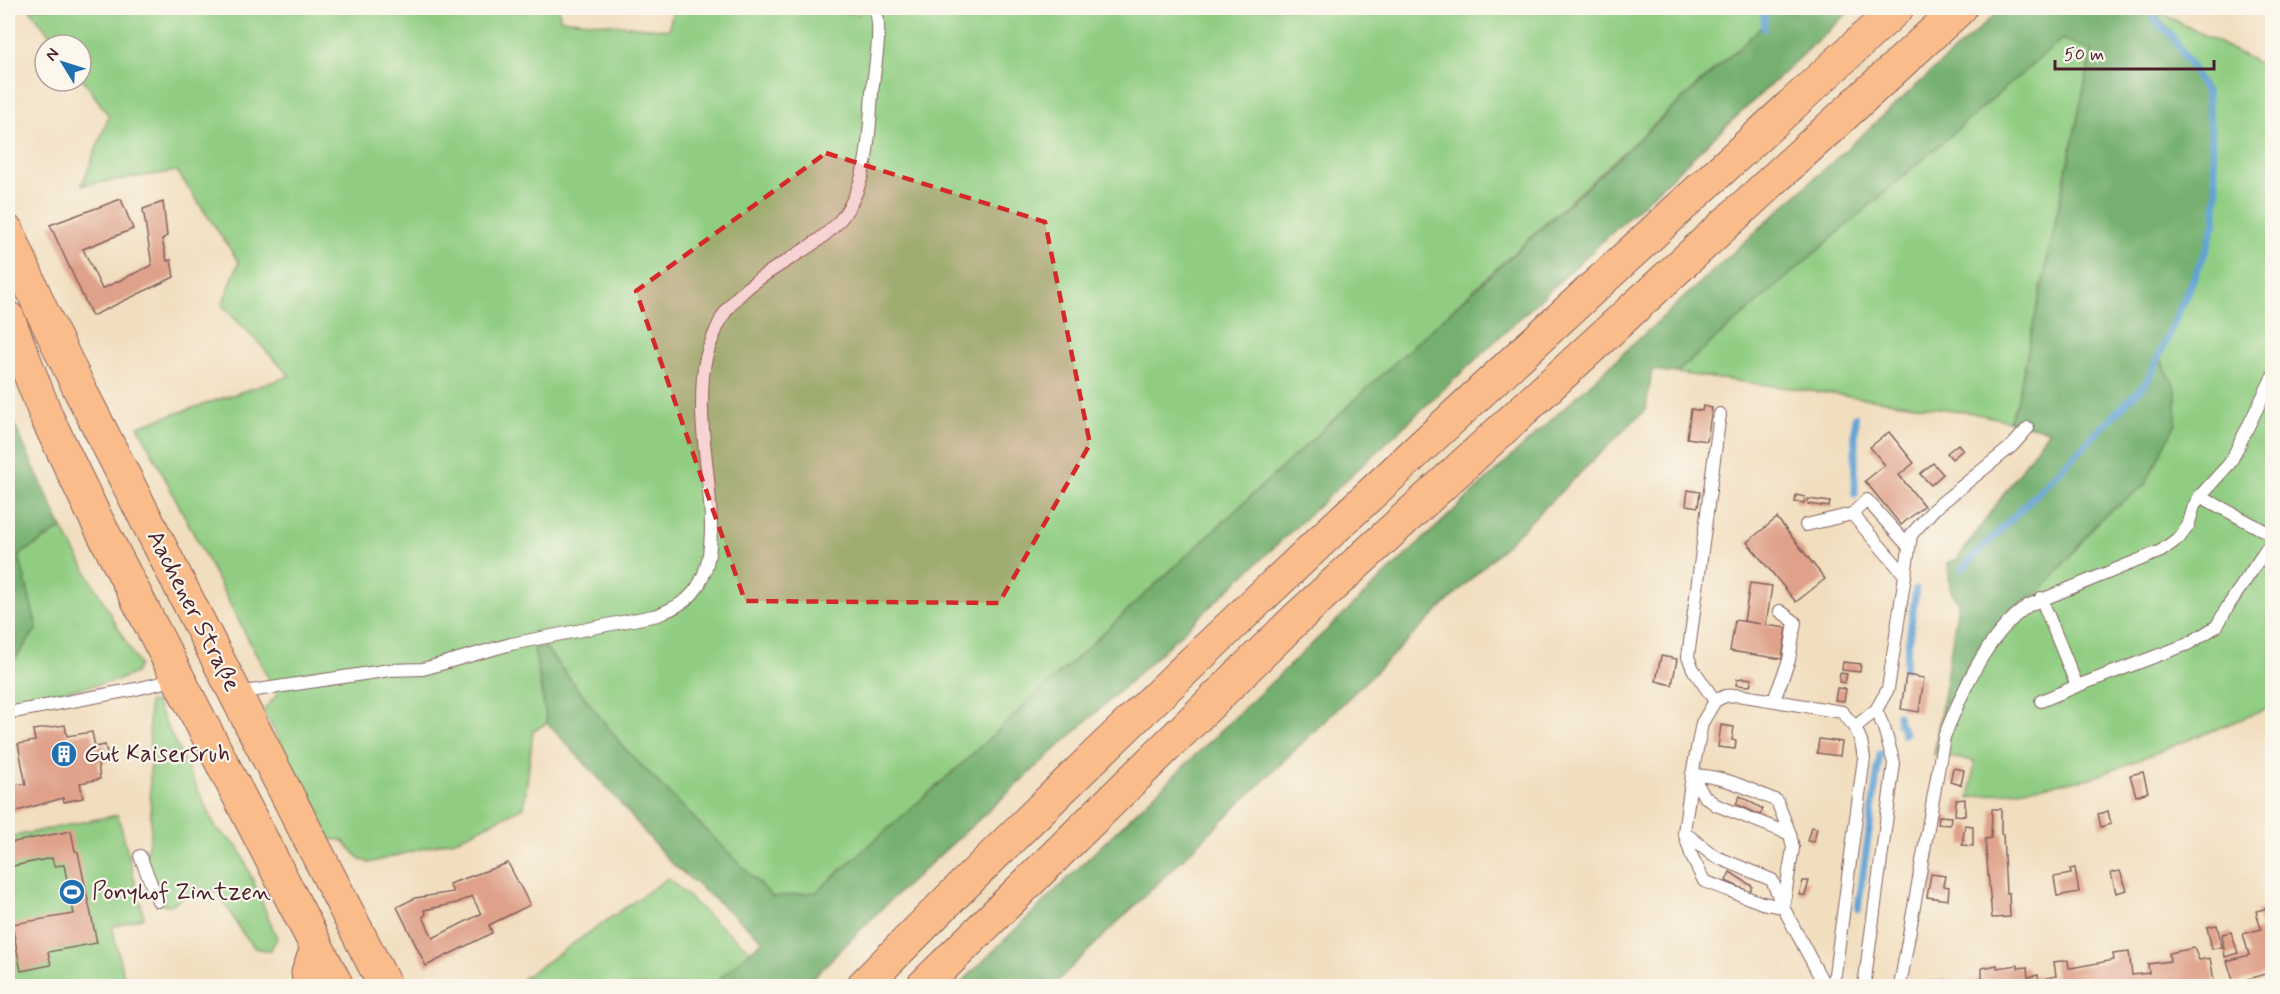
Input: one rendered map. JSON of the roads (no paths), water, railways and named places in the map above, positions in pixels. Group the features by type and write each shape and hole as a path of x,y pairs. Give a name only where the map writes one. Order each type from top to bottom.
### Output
{"main road":[{"path":"863,987 908,940 1272,585 1897,8"},
{"path":"931,978 1295,620 1960,8"},
{"name":"Aachener Straße","path":"8,232 39,305 80,390 386,987"},
{"name":"Aachener Straße","path":"8,318 47,418 93,513 337,987"},
{"path":"179,678 236,693"},
{"path":"310,987 308,973 317,948"}],"lane":[{"path":"236,693 390,670 423,669 523,642 658,615 677,607 692,594 704,576 710,553 709,498 702,408 705,359 719,322 745,289 831,230 845,214 859,185 868,148 877,42 875,8"},
{"path":"1900,987 1944,737 1970,679 2000,632 2016,614 2041,598 2168,548 2180,537 2188,526 2200,496 2230,463 2272,378"},
{"path":"1715,700 1693,669 1688,657 1720,414"},
{"path":"1855,727 1876,710 1888,690 1911,535 1934,509 2012,446 2028,428"},
{"path":"2200,496 2272,535"},
{"path":"1806,525 1852,514 1867,500 1909,547"},
{"path":"1852,514 1905,574"},
{"path":"2041,701 2188,644 2217,626 2272,541"},
{"path":"2041,598 2077,686"},
{"path":"1774,700 1789,660 1795,622 1780,611"},
{"path":"8,713 136,689 179,678"},
{"path":"1784,908 1762,903 1704,881 1692,857 1684,832 1702,723 1715,700 1725,696 1738,695 1842,712 1855,727 1861,741 1864,758 1835,974 1830,987"},
{"path":"1864,987 1894,763 1876,710"},
{"path":"1692,776 1704,796 1716,805 1790,834"},
{"path":"1692,776 1712,776 1726,780 1777,801 1793,848 1784,908"},
{"path":"1684,832 1714,856 1772,880 1825,987"},
{"path":"140,856 158,901"}],"waterway":[{"path":"1764,8 1764,28"},
{"path":"1963,568 2145,384 2207,248 2215,222 2217,193 2207,94 2172,36 2154,19 2152,8"},
{"path":"1855,417 1855,494"},
{"path":"1905,668 1916,589"},
{"path":"1898,715 1899,723 1905,733 1903,734"},
{"path":"1858,909 1880,754"}],"place":[{"name":"Gut Kaisersruh","path":"64,754"},
{"name":"Ponyhof Zintzen","path":"72,892"}]}
